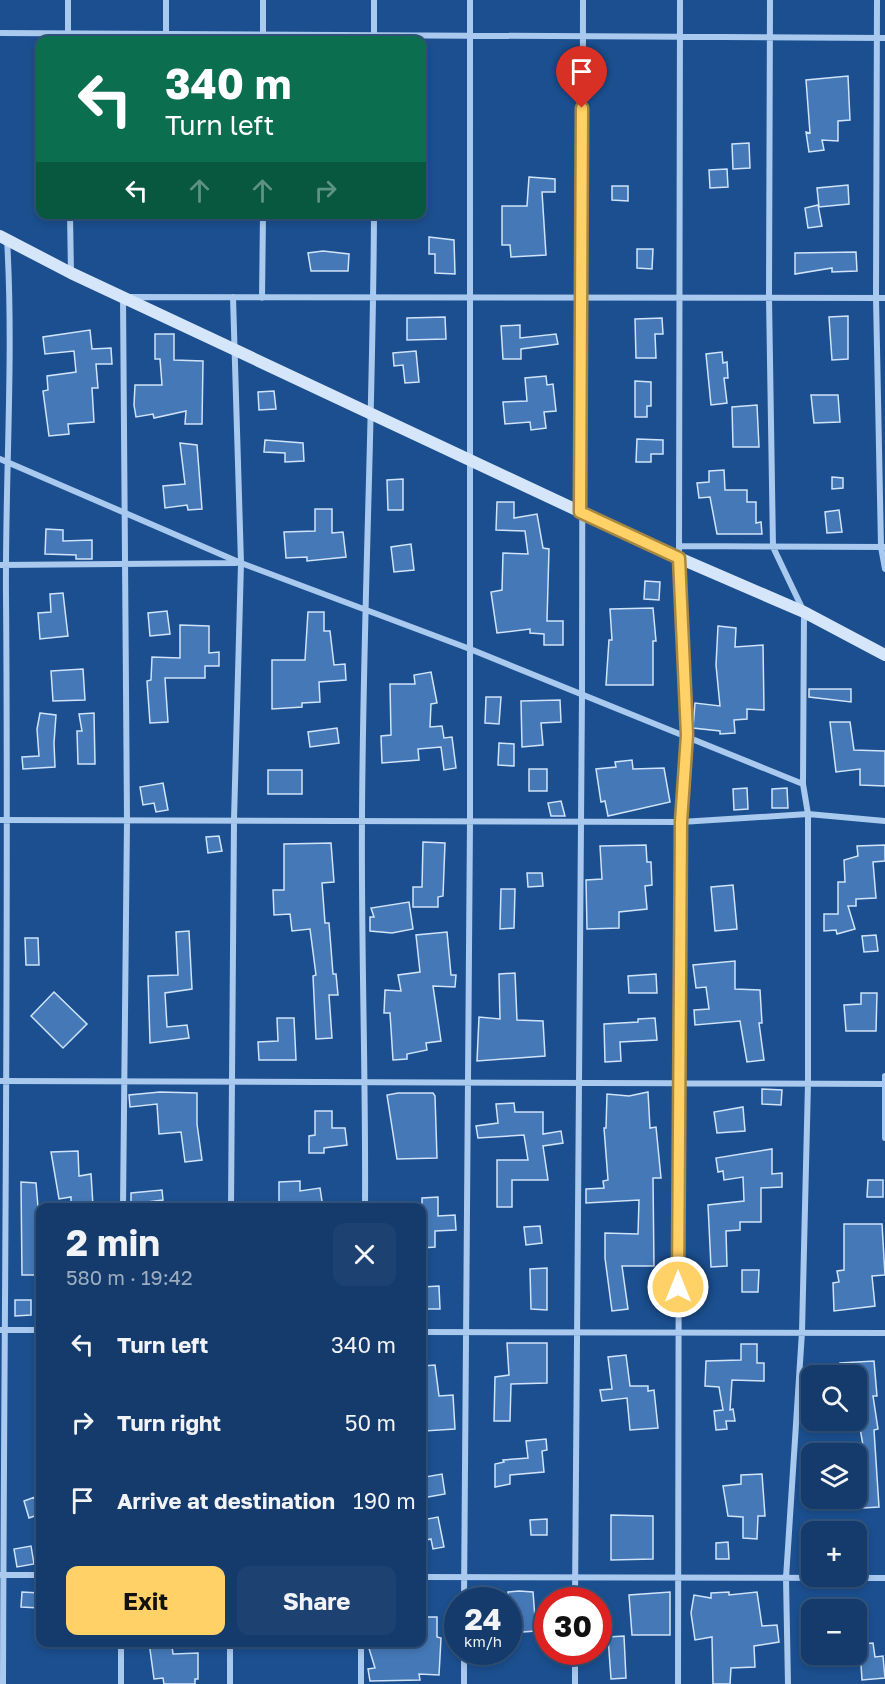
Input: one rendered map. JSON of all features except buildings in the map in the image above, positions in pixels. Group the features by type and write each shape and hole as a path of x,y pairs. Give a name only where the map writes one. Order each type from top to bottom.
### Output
{"street":[{"path":"68,0 68,36"},
{"path":"166,0 166,34"},
{"path":"263,0 263,36"},
{"path":"374,0 374,36"},
{"path":"464,1587 466,1082 470,821 470,0"},
{"path":"575,1587 582,694 580,512 583,0"},
{"path":"678,1684 681,822 687,735 679,552 680,0"},
{"path":"770,0 769,298 773,547 804,612 803,784 808,814 808,1083 802,1332 786,1578 788,1684"},
{"path":"877,0 876,298 885,569"},
{"path":"0,33 51,36"},
{"path":"101,36 166,34 214,36"},
{"path":"426,37 885,38"},
{"path":"70,219 71,273"},
{"path":"262,297 263,219"},
{"path":"365,1203 366,1082 362,819 365,608 372,414 374,219"},
{"path":"3,238 71,273 580,512 679,552 804,612 885,655"},
{"path":"3,238 10,317 8,462 3,565 8,820 2,1081 3,1684"},
{"path":"123,297 885,298"},
{"path":"123,297 127,820 123,1203"},
{"path":"231,1203 234,820 241,563 233,297"},
{"path":"0,459 241,563 470,649 687,735 803,784"},
{"path":"679,552 773,547 883,547"},
{"path":"3,565 241,563"},
{"path":"0,820 362,819 681,822 808,814 885,820"},
{"path":"885,1076 885,1138"},
{"path":"2,1081 885,1084"},
{"path":"2,1330 36,1330"},
{"path":"426,1332 885,1333"},
{"path":"2,1575 36,1575"},
{"path":"426,1576 885,1578"},
{"path":"121,1647 121,1684"},
{"path":"230,1647 230,1684"},
{"path":"361,1647 361,1684"},
{"path":"464,1665 464,1684"},
{"path":"575,1665 575,1684"}],"route":[{"path":"582,108 580,512 679,558 687,735 681,822 678,1287"}]}
